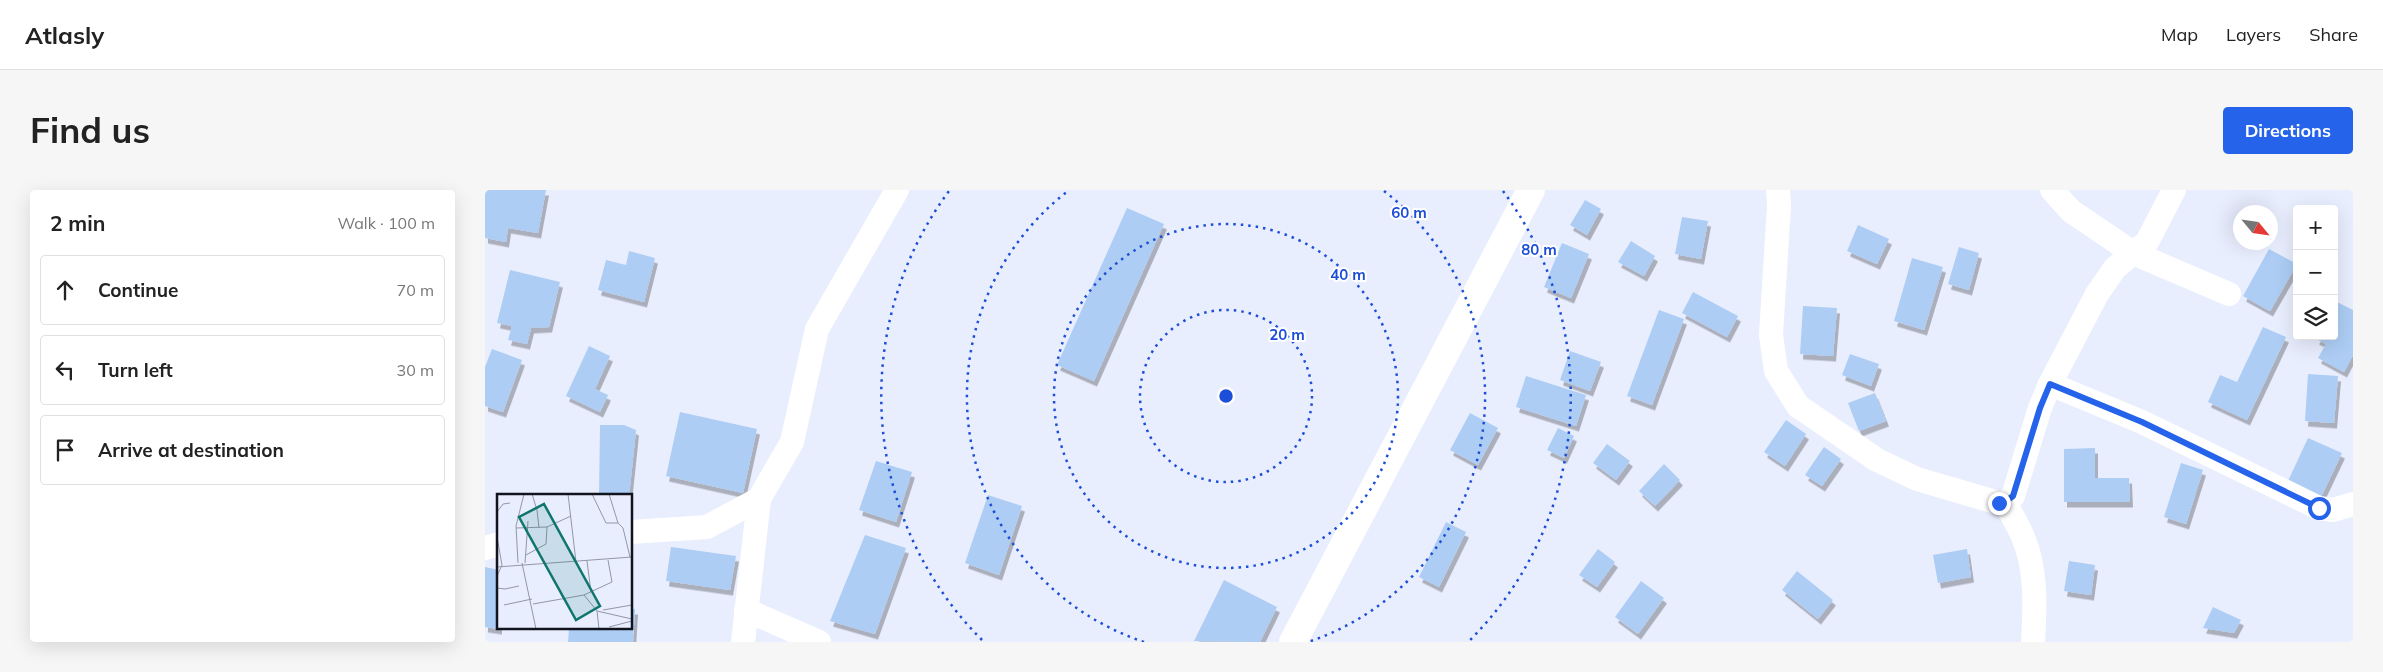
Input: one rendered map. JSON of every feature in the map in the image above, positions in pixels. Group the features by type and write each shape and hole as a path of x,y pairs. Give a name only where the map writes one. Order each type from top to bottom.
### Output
{"street":[{"path":"743,642 759,499 791,442 817,329 897,190"},
{"path":"1297,641 1531,190"},
{"path":"1777,190 1779,206 1771,334 1776,371 1798,406 1877,460 1917,479 1999,503 2005,502 2013,496 2040,408 2050,384 2097,294 2115,268 2147,242 2174,190"},
{"path":"2052,190 2071,211 2133,254 2229,294"},
{"path":"2050,384 2142,422 2319,508 2333,510 2353,504"},
{"path":"633,532 707,527 759,499"},
{"path":"2005,502 2024,538 2032,568 2035,602 2033,642"},
{"path":"746,610 819,642"}],"building":[{"path":"485,190 546,190 538,233 508,228 506,242 485,238"},
{"path":"1585,200 1601,209 1587,235 1570,225"},
{"path":"1127,208 1164,224 1094,381 1057,365"},
{"path":"1682,217 1708,221 1701,259 1675,254"},
{"path":"1858,225 1889,239 1877,264 1847,251"},
{"path":"1631,241 1655,256 1644,276 1618,262"},
{"path":"1562,243 1589,254 1571,298 1544,287"},
{"path":"1959,247 1979,253 1969,290 1948,284"},
{"path":"2268,250 2293,262 2293,271 2270,311 2243,296"},
{"path":"629,251 655,258 644,302 598,290 606,260 626,265"},
{"path":"1912,258 1943,267 1924,330 1894,321"},
{"path":"510,270 560,282 549,327 531,328 527,344 508,340 512,326 497,323"},
{"path":"1693,292 1738,316 1727,337 1682,313"},
{"path":"2338,302 2353,310 2353,355 2344,372 2318,358 2326,344 2318,340 2338,340"},
{"path":"1803,306 1837,308 1833,356 1800,354"},
{"path":"1659,310 1684,319 1652,405 1627,396"},
{"path":"2263,327 2286,337 2247,420 2208,402 2220,375 2237,382"},
{"path":"589,346 610,356 595,389 608,395 600,412 566,396"},
{"path":"492,349 522,360 503,412 485,406 485,367"},
{"path":"1570,351 1601,362 1590,391 1560,380"},
{"path":"1850,354 1879,364 1871,386 1842,375"},
{"path":"2308,374 2338,376 2334,423 2305,421"},
{"path":"1526,376 1586,395 1576,426 1516,407"},
{"path":"1875,393 1886,421 1859,431 1848,403"},
{"path":"680,412 757,429 743,493 666,476"},
{"path":"1470,413 1498,428 1478,465 1450,450"},
{"path":"1786,420 1806,434 1785,466 1764,452"},
{"path":"600,425 624,425 636,430 629,494 599,494"},
{"path":"1558,428 1574,436 1564,458 1547,450"},
{"path":"2308,438 2342,453 2321,497 2288,481"},
{"path":"1607,444 1630,461 1616,480 1593,463"},
{"path":"1824,447 1841,459 1822,486 1805,475"},
{"path":"2095,448 2095,478 2129,478 2130,502 2064,502 2064,449"},
{"path":"876,461 912,472 896,522 859,510"},
{"path":"2181,463 2203,470 2186,524 2164,517"},
{"path":"1664,464 1680,480 1655,506 1639,491"},
{"path":"988,495 1022,506 999,575 965,563"},
{"path":"1446,522 1466,532 1439,587 1419,577"},
{"path":"865,535 906,548 875,634 830,621"},
{"path":"671,547 736,556 730,590 666,581"},
{"path":"1598,549 1615,562 1597,587 1579,575"},
{"path":"1967,549 1971,577 1938,583 1933,555"},
{"path":"2069,561 2095,565 2091,595 2064,591"},
{"path":"485,567 497,570 497,629 485,627"},
{"path":"1797,571 1833,600 1818,619 1782,590"},
{"path":"1224,580 1277,607 1260,642 1194,641"},
{"path":"1641,581 1664,598 1638,634 1615,617"},
{"path":"2213,607 2241,620 2234,633 2203,628"},
{"path":"633,609 635,609 633,642 568,642 569,630 633,630"}],"route":[{"path":"1999,503 2005,502 2013,496 2040,408 2050,384 2142,422 2319,508"}]}
